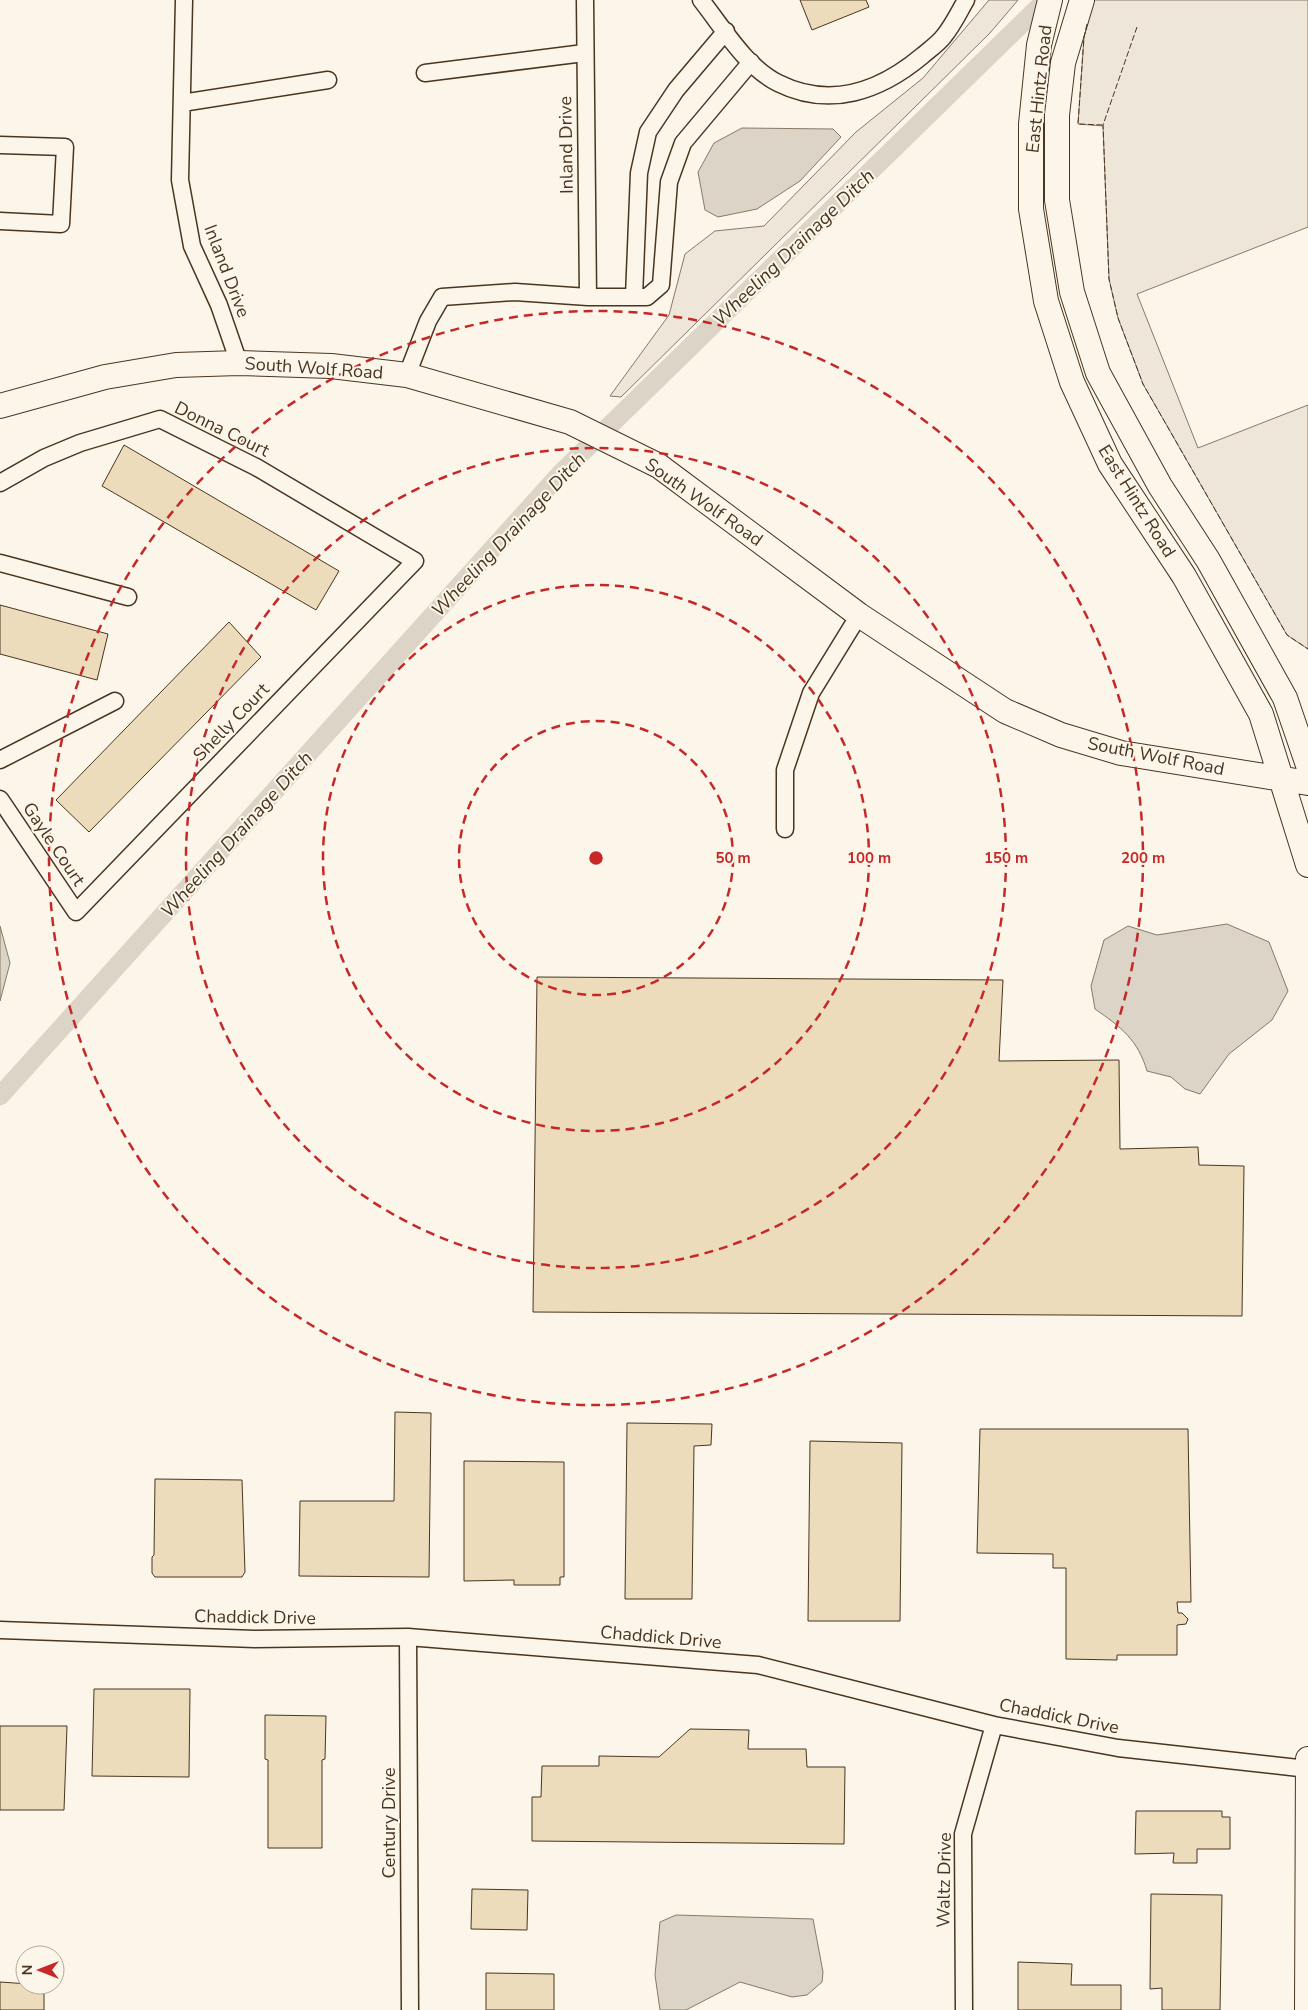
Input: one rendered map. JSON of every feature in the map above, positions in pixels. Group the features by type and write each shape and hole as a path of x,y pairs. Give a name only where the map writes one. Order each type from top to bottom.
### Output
{"main road":[{"name":"East Hintz Road","path":"1050,0 1039,45 1031,124 1031,209 1046,301 1072,382 1110,464 1184,576 1261,714 1308,865"},
{"name":"East Hintz Road","path":"1082,0 1063,63 1057,115 1057,200 1072,292 1098,373 1160,486 1208,560 1285,698 1308,765"},
{"name":"South Wolf Road","path":"0,406 30,396 105,377 176,365 239,362 331,366 407,375 570,422 660,466 859,615 1005,712 1061,735 1121,753 1308,783"},
{"path":"1307,2010 1308,1759"}],"street":[{"name":"Inland Drive","path":"184,0 180,180 192,246 219,305 239,362"},
{"name":"Inland Drive","path":"585,0 584,52 588,298"},
{"path":"701,0 751,62 777,83 809,95 846,96 878,85 912,64 944,37 966,0"},
{"path":"641,297 639,173 648,132 676,90 726,31"},
{"path":"424,73 584,52"},
{"path":"407,375 428,321 442,298 515,292 588,298 641,297 661,285 669,182 683,143 751,62"},
{"path":"182,103 328,80"},
{"path":"0,145 65,146 61,224 0,221"},
{"name":"Donna Court","path":"0,483 44,458 80,443 160,420 256,467 415,560"},
{"name":"Shelly Court","path":"76,912 415,560"},
{"path":"0,563 128,597"},
{"path":"786,829 785,770 802,719 811,693 859,615"},
{"path":"0,760 115,701"},
{"name":"Gayle Court","path":"0,799 76,912"},
{"name":"Chaddick Drive","path":"0,1630 255,1639 408,1637 758,1665 994,1725 1118,1748 1308,1769"},
{"name":"Century Drive","path":"408,1637 410,2010"},
{"name":"Waltz Drive","path":"964,2010 963,1834 994,1725"}],"shaded area":[{"path":"989,0 1018,0 990,33 621,397 610,396 669,315 685,254 715,231 764,226 856,132 923,78"},
{"path":"1093,0 1308,0 1308,227 1137,294 1198,448 1308,405 1308,649 1287,635 1143,384 1118,318 1109,279 1103,126 1078,124 1084,37"},
{"path":"742,128 833,129 841,137 800,181 757,209 718,217 705,210 698,172 714,143"},
{"path":"1227,924 1269,942 1288,991 1272,1020 1229,1054 1200,1094 1185,1089 1171,1077 1147,1071 1139,1051 1127,1035 1121,1028 1095,1009 1091,986 1104,940 1128,926 1157,935"},
{"path":"0,926 10,963 0,1001"},
{"path":"676,1915 813,1919 823,1972 822,1982 807,1995 792,1997 740,1982 686,2010 660,2010 655,1975 660,1922"}],"building":[{"path":"800,0 866,0 869,7 812,30"},
{"path":"124,445 339,571 316,610 102,486"},
{"path":"0,605 108,634 97,680 0,654"},
{"path":"229,622 261,657 89,832 56,800"},
{"path":"537,977 1003,980 999,1061 1119,1060 1120,1149 1198,1147 1199,1165 1244,1166 1242,1316 533,1312"},
{"path":"395,1412 431,1413 429,1577 299,1576 300,1501 394,1501"},
{"path":"627,1423 712,1424 711,1445 694,1446 692,1599 625,1599"},
{"path":"980,1429 1188,1429 1191,1602 1177,1602 1178,1613 1182,1613 1188,1619 1186,1624 1177,1625 1177,1655 1117,1655 1117,1660 1066,1659 1066,1568 1053,1568 1053,1554 977,1553"},
{"path":"810,1441 902,1443 900,1621 808,1621"},
{"path":"464,1461 564,1462 564,1577 560,1577 560,1585 514,1585 514,1580 464,1581"},
{"path":"155,1479 242,1480 245,1572 242,1577 155,1577 152,1573 152,1557 154,1555"},
{"path":"94,1689 190,1689 189,1777 92,1776"},
{"path":"265,1715 326,1716 325,1759 322,1760 322,1848 268,1848 268,1760 265,1759"},
{"path":"0,1726 67,1726 64,1810 0,1810"},
{"path":"690,1729 749,1730 748,1749 806,1749 807,1767 845,1767 844,1844 532,1841 532,1797 541,1797 542,1766 599,1766 599,1756 659,1757"},
{"path":"1136,1811 1222,1811 1222,1817 1230,1817 1230,1849 1197,1849 1197,1863 1173,1863 1174,1853 1135,1854"},
{"path":"472,1889 528,1890 527,1930 471,1929"},
{"path":"1151,1894 1222,1895 1220,2010 1162,2010 1162,1988 1150,1989"},
{"path":"1018,1962 1072,1964 1071,1985 1121,1985 1121,2010 1018,2010"},
{"path":"486,1973 554,1974 554,2010 486,2010"},
{"path":"0,1982 15,1983 15,1995 44,1995 44,2010 0,2010"}],"waterway":[{"name":"Wheeling Drainage Ditch","path":"0,1096 560,474 1046,0"}],"fence":[{"path":"1087,24 1084,37 1078,124 1103,125"},
{"path":"1137,27 1103,125 1109,279 1118,318 1143,384 1287,635 1308,649"}]}
